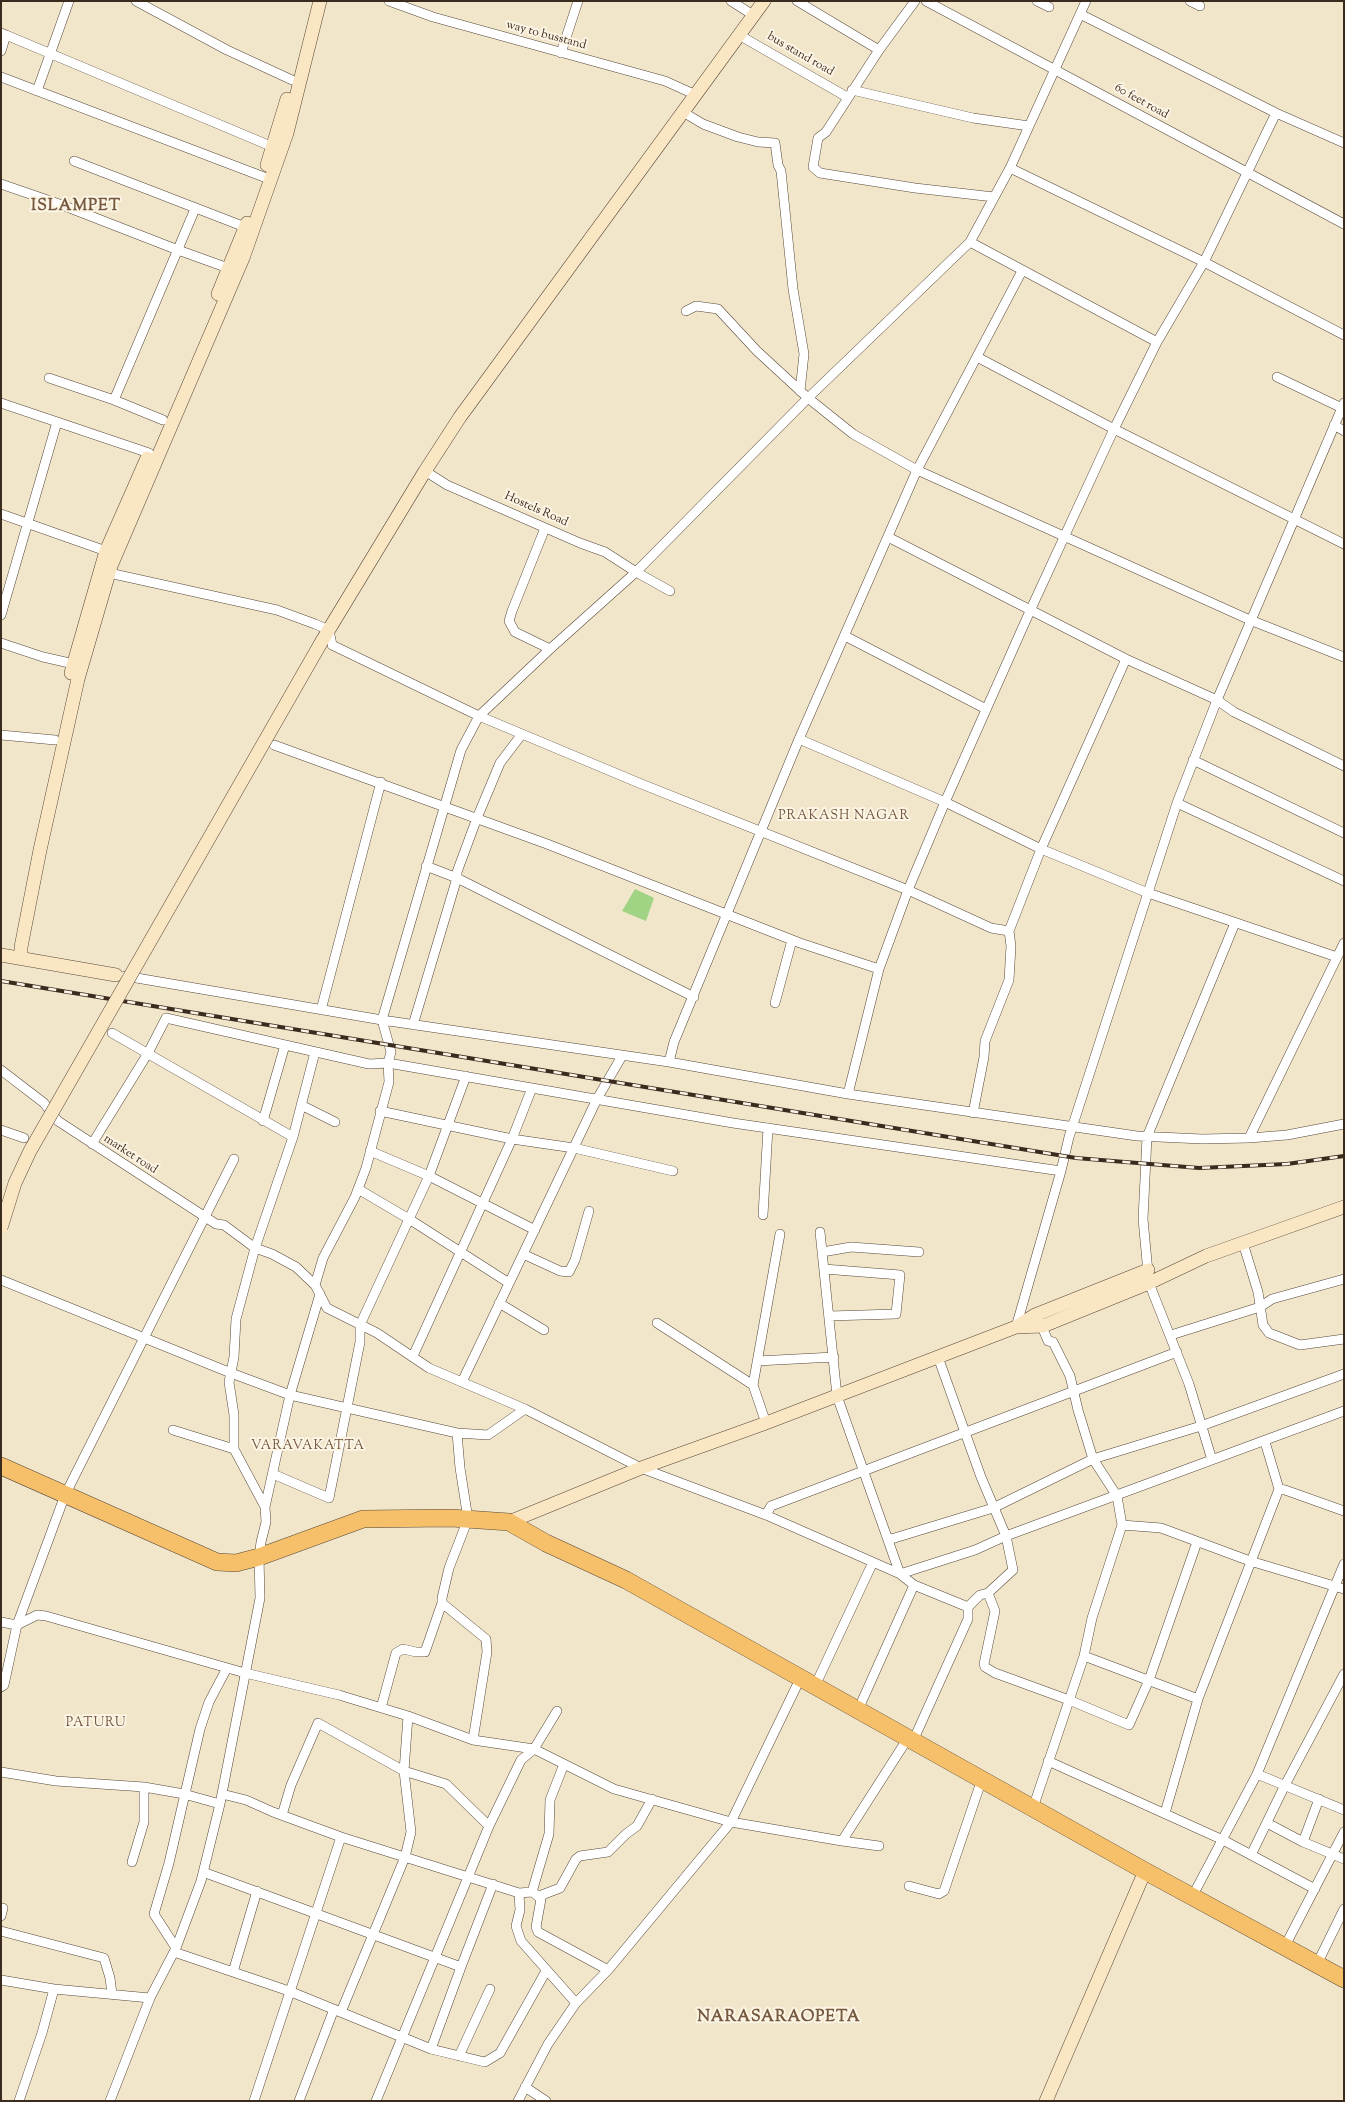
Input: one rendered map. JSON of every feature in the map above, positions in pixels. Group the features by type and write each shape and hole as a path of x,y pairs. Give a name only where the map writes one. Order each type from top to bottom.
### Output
{"highway":[{"path":"1,1466 217,1562 236,1563 259,1557 363,1519 468,1519 509,1522 546,1544 626,1580 1145,1871 1344,1979"}],"main road":[{"path":"11,957 30,857 55,740 74,664 106,551 228,268 264,177 292,80 312,1"},
{"path":"11,957 21,947 40,850 78,679 109,573 243,258 288,133 320,1"},
{"path":"1,1228 15,1183 30,1151 126,981 326,636 425,471 460,417 764,1"},
{"path":"11,957 116,975"},
{"path":"509,1522 641,1468 766,1423 1016,1327 1035,1314 1344,1207"},
{"path":"1016,1327 1043,1326 1148,1276"},
{"path":"1046,2101 1145,1871"}],"street":[{"path":"37,91 70,1"},
{"path":"136,1 227,50 292,80"},
{"name":"way to busstand","path":"389,1 433,17 665,81 696,95"},
{"path":"561,53 578,1"},
{"path":"731,1 754,15"},
{"path":"797,1 879,50"},
{"path":"915,1 879,50 826,132 818,138 813,167 820,173 915,188 994,197"},
{"name":"60 feet road","path":"926,1 1055,69 1223,161 1248,172 1344,224"},
{"path":"1037,1 1048,7"},
{"path":"315,1285 323,1258 358,1189 370,1151 389,1082 388,1063 391,1052 382,1020 443,806 461,750 480,716 550,649 636,572 808,398 970,242 1010,168 1086,1"},
{"path":"1190,1 1200,6"},
{"path":"1080,14 1276,112 1344,143"},
{"path":"1,51 3,34 272,147"},
{"name":"bus stand road","path":"739,35 850,93 973,118 1029,126"},
{"path":"1,77 264,177"},
{"path":"683,112 703,124 738,137 758,142 775,143 778,165 781,171 793,289 804,354 800,391"},
{"path":"848,1094 879,969 908,890 945,802 1030,610 1114,430 1157,342 1204,262 1276,112"},
{"path":"74,161 245,227"},
{"path":"1010,168 1204,262 1344,335"},
{"path":"1,184 62,205 228,268"},
{"path":"114,400 196,209"},
{"path":"970,242 1157,342"},
{"path":"669,1062 674,1042 763,832 800,739 917,470 1022,271"},
{"path":"686,311 696,306 705,306 722,312 757,351 808,398 853,434 917,470 1250,620 1344,657"},
{"path":"977,357 1114,430 1344,544"},
{"path":"1016,1327 1061,1171 1072,1127 1177,803 1216,700 1343,405 1277,377"},
{"path":"49,378 114,400 163,420"},
{"path":"1,403 149,453"},
{"path":"1,615 57,422"},
{"path":"1334,425 1344,431"},
{"name":"Hostels Road","path":"425,471 447,485 544,528 605,552 636,572 670,591"},
{"path":"1,514 106,551"},
{"path":"544,528 512,611 510,621 515,632 550,649"},
{"path":"888,537 1126,659 1216,700 1234,712 1344,766"},
{"path":"109,573 277,610 326,636 332,645 480,716 639,784 908,890 991,928 1009,931"},
{"path":"845,636 986,709"},
{"path":"1,643 43,657 74,664"},
{"path":"973,1113 984,1057 984,1041 1009,980 1012,946 1009,931 1041,849 1126,659"},
{"path":"413,1025 457,878 457,872 476,818 500,763 522,734"},
{"path":"1,735 55,740"},
{"path":"800,739 945,802 1041,849 1148,893 1337,957"},
{"path":"274,745 381,782 547,844 792,940 879,969"},
{"path":"1193,760 1344,833"},
{"path":"321,1010 381,782"},
{"path":"1177,803 1344,881"},
{"path":"426,866 457,878 694,997"},
{"path":"1212,1460 1177,1352 1148,1276 1143,1219 1147,1137 1235,923"},
{"path":"774,1003 792,940"},
{"path":"1249,1138 1344,943"},
{"path":"116,975 413,1025 669,1062 848,1094 1147,1137 1249,1138 1287,1135 1344,1124"},
{"path":"92,1144 148,1053 166,1018 369,1064 388,1063 768,1128 1061,1171"},
{"path":"112,1033 293,1137"},
{"path":"263,1120 284,1045"},
{"path":"265,1507 234,1450 234,1415 229,1382 236,1319 255,1248 293,1137 315,1052"},
{"path":"462,1382 597,1099 622,1056"},
{"name":"market road","path":"1,1070 44,1102 58,1121 216,1224 224,1225 255,1248 272,1254 296,1267 315,1285 327,1308 377,1332 429,1368 525,1409 641,1468 766,1515 900,1574 914,1585 968,1607"},
{"path":"273,1474 328,1498 360,1342 360,1325 429,1176 450,1125 466,1076"},
{"path":"413,1356 512,1138 532,1088"},
{"path":"301,1105 335,1122"},
{"path":"380,1111 512,1138 574,1148 673,1171"},
{"path":"763,1215 768,1128"},
{"path":"1,1130 24,1138"},
{"path":"370,1151 429,1176 535,1230"},
{"path":"1,1688 4,1685 17,1625 65,1495 234,1159"},
{"path":"358,1189 409,1219 509,1283"},
{"path":"523,1254 560,1271 569,1272 575,1260 589,1211"},
{"path":"820,1232 837,1396 900,1574 975,1550 1006,1536 1265,1442 1344,1411"},
{"path":"766,1423 753,1385 780,1234"},
{"path":"1243,1243 1258,1292 1263,1325 1269,1333 1300,1345 1344,1339"},
{"path":"822,1252 851,1247 919,1252"},
{"path":"824,1269 900,1275 896,1314 829,1316"},
{"path":"1171,1335 1260,1307 1272,1299 1344,1279"},
{"path":"1,1280 231,1373 290,1395 457,1433 488,1435 525,1409"},
{"path":"110,2101 150,1998 175,1950 203,1872 220,1804 260,1598 259,1557 260,1542 266,1522 265,1507 290,1395 320,1294"},
{"path":"499,1303 544,1330"},
{"path":"1034,1808 1048,1761 1084,1656 1092,1618 1122,1525 1117,1496 1093,1459 1070,1376 1053,1342 1048,1341 1043,1326 1035,1314"},
{"path":"657,1323 753,1385"},
{"path":"766,1515 771,1506 1177,1352"},
{"path":"757,1361 834,1357"},
{"path":"842,1841 910,1739 968,1619 968,1607 980,1595 988,1593 1014,1570 1006,1536 993,1508 938,1357"},
{"path":"888,1540 993,1508 1093,1459 1201,1426 1344,1374"},
{"path":"173,1430 234,1450"},
{"path":"381,1708 396,1653 403,1649 416,1652 425,1652 442,1603 449,1568 468,1519 460,1468 457,1433"},
{"path":"1165,1813 1198,1699 1279,1489 1265,1442"},
{"path":"1279,1489 1344,1511"},
{"path":"1122,1525 1161,1528 1250,1561 1340,1587"},
{"path":"988,1593 995,1611 986,1652 985,1667 995,1673 1069,1700 1129,1725 1149,1680 1197,1542"},
{"path":"518,2101 548,2044 576,2003 608,1970 731,1822 873,1562"},
{"path":"1192,1897 1257,1774 1340,1587 1344,1564"},
{"path":"858,1710 914,1585"},
{"path":"442,1603 486,1639 487,1652 473,1740"},
{"path":"1,1622 17,1625 37,1615 46,1616 245,1673 339,1695 408,1716 473,1740 534,1749 614,1789 731,1822 879,1846"},
{"path":"1084,1656 1198,1699"},
{"path":"227,1668 210,1702 203,1722 184,1794 169,1863 154,1914 175,1950 337,2010 403,2036 431,2049 485,2062 500,2053 546,1971"},
{"path":"1252,1855 1285,1785 1344,1676"},
{"path":"376,2101 433,1957 488,1826 521,1760 534,1749 557,1711"},
{"path":"299,2101 337,2010 373,1934 405,1857 411,1832 404,1771 408,1716"},
{"path":"282,1815 291,1785 318,1723 404,1771 446,1784 488,1826"},
{"path":"1048,1761 1223,1840 1315,1889"},
{"path":"535,1894 549,1834 550,1800 564,1764"},
{"path":"1,1772 56,1781 144,1787 184,1794 220,1804"},
{"path":"1257,1774 1344,1810"},
{"path":"908,1886 939,1894 944,1891 982,1779"},
{"path":"132,1862 144,1822 144,1787"},
{"path":"222,1794 246,1800 341,1837 519,1893 535,1894 560,1888 576,1859 580,1856 608,1852 626,1834 637,1826 652,1799"},
{"path":"1303,1842 1319,1799"},
{"path":"1267,1823 1303,1842 1331,1855 1344,1859"},
{"path":"1285,1946 1344,1832"},
{"path":"254,2101 341,1837"},
{"path":"203,1872 316,1912 461,1967"},
{"path":"431,2049 493,1884"},
{"path":"233,1972 257,1891"},
{"path":"519,1893 520,1910 516,1926 521,1941 546,1971 576,2003"},
{"path":"535,1894 541,1899 536,1927 538,1932 608,1970"},
{"path":"1317,1964 1344,1909"},
{"path":"1,1931 104,1958 110,1978 112,1994"},
{"path":"1,1980 54,1989 150,1998"},
{"path":"19,2101 42,2033 54,1989"},
{"path":"458,2056 490,1989"},
{"path":"525,2087 546,2101"}],"green space":[{"path":"635,889 654,898 646,921 622,911"}],"railway":[{"path":"1,981 1076,1158 1199,1168 1287,1164 1344,1156"}],"district":[{"name":"ISLAMPET","path":"76,207"},
{"name":"PRAKASH NAGAR","path":"844,817"},
{"name":"VARAVAKATTA","path":"308,1447"},
{"name":"PATURU","path":"96,1724"},
{"name":"NARASARAOPETA","path":"779,2018"}]}
